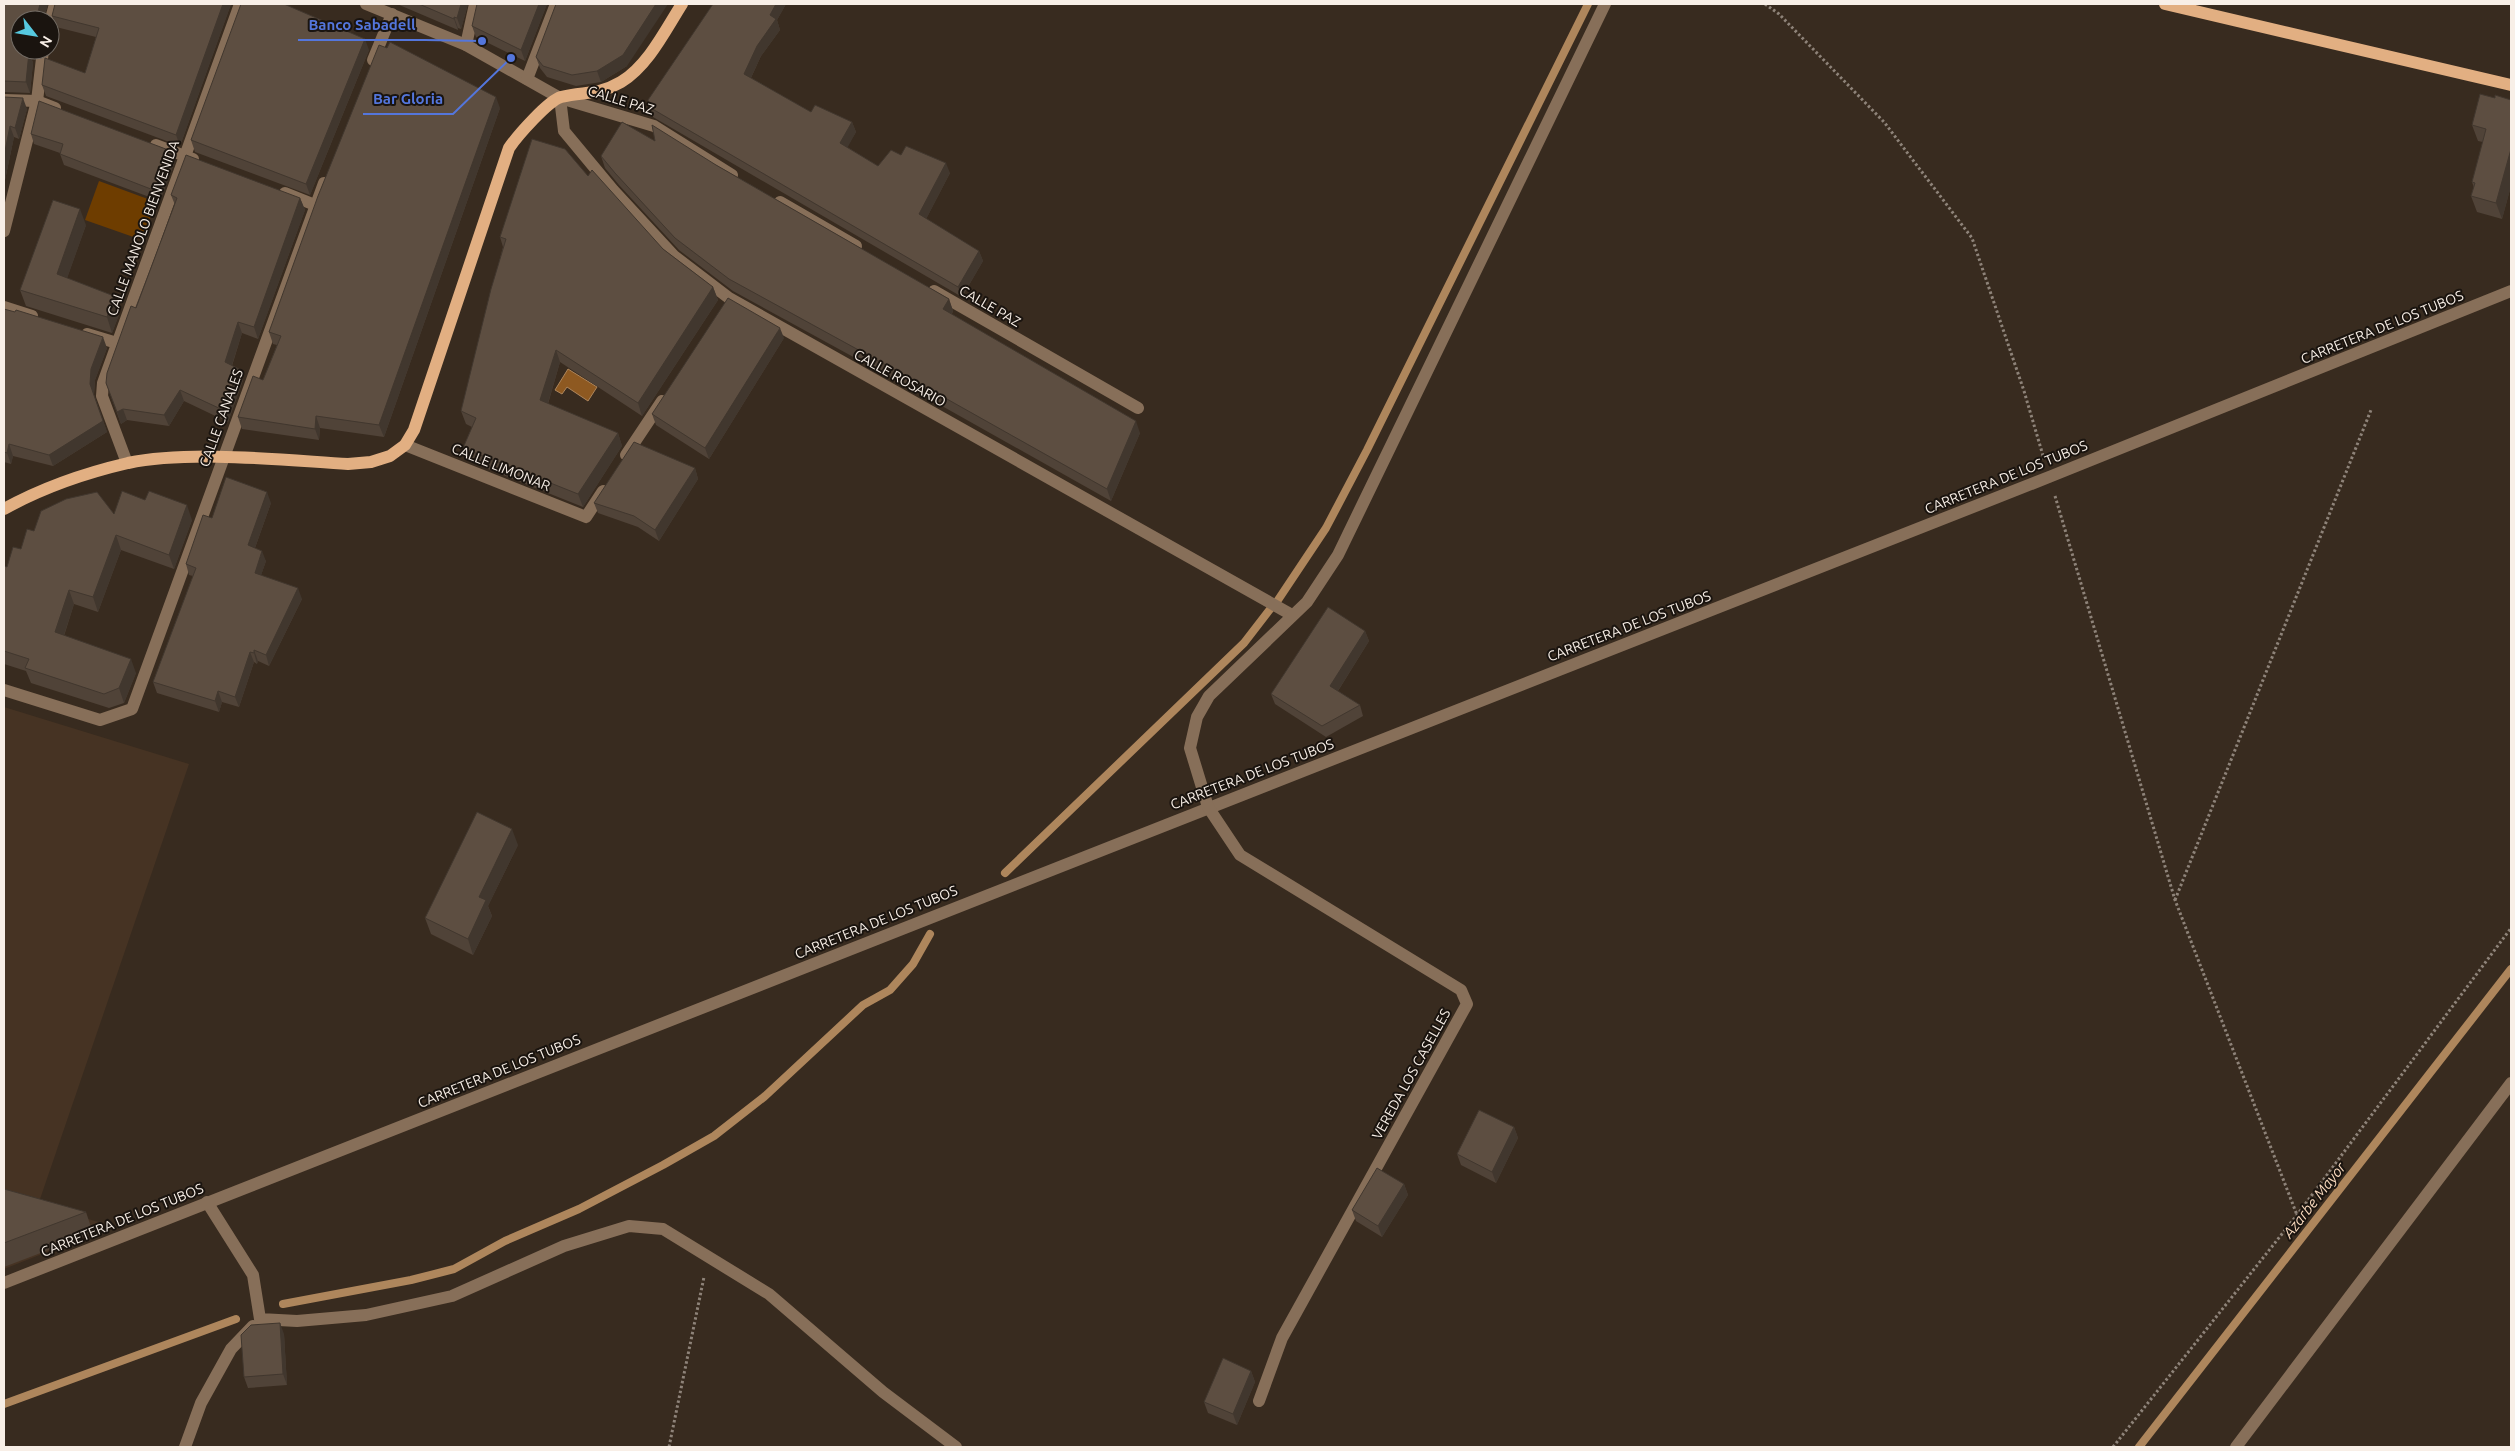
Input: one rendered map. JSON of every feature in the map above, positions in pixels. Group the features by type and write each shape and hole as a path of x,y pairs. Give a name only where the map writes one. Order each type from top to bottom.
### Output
{"main road":[{"path":"4,509 30,495 64,481 128,463 158,459 222,458 348,464 371,462 390,456 405,445 424,404 509,148 522,129 560,98 597,93 622,81 645,60 682,4"},
{"path":"2165,4 2511,85"}],"street":[{"name":"CALLE MANOLO BIENVENIDA","path":"128,463 102,396 103,383 240,4"},
{"name":"CALLE PAZ","path":"366,4 466,45 560,98 654,126 741,180"},
{"path":"466,45 475,4"},
{"path":"527,79 556,4"},
{"path":"1208,807 1190,748 1197,717 1209,696 1307,602 1338,555 1605,4"},
{"path":"370,68 392,14"},
{"path":"4,231 37,102 42,60"},
{"name":"CALLE ROSARIO","path":"560,98 564,131 674,256 726,302 1292,615"},
{"path":"4,100 37,102 64,112"},
{"path":"148,143 204,163"},
{"name":"CALLE CANALES","path":"4,690 100,720 132,709 222,458 330,168"},
{"path":"269,187 315,205"},
{"path":"767,195 870,254"},
{"name":"CALLE PAZ","path":"922,284 1138,408"},
{"name":"CARRETERA DE LOS TUBOS","path":"4,1283 2049,477 2511,291"},
{"path":"4,307 42,319"},
{"path":"79,331 117,343"},
{"name":"CALLE LIMONAR","path":"405,445 586,517 671,387"},
{"name":"VEREDA LOS CASELLES","path":"1208,807 1240,855 1461,990 1467,1004 1282,1338 1259,1401"},
{"path":"2236,1447 2511,1083"},
{"path":"207,1202 254,1275 260,1319"},
{"path":"185,1447 201,1403 231,1349 260,1319 297,1321 366,1315 452,1296 564,1246 629,1226 663,1229 769,1294 883,1392 956,1447"}],"path":[{"path":"1765,4 1779,14 1884,122 1972,238 2024,392 2175,900 2297,1215"},
{"path":"2175,900 2371,410"},
{"path":"2113,1447 2297,1215 2511,928"},
{"path":"669,1447 708,1257"}],"shaded area":[{"path":"99,181 156,202 142,240 85,220"},
{"path":"568,369 597,387 588,401 567,387 562,394 555,390"},
{"path":"4,707 189,764 38,1205 113,1226 4,1269"}],"building":[{"path":"4,4 40,4 38,10 10,10 10,60 28,60 26,82 4,81"},
{"path":"55,4 223,4 176,135 42,85 45,60 50,60 85,73 99,28 60,18 60,10 54,10"},
{"path":"241,4 284,4 365,39 306,184 191,140"},
{"path":"419,4 461,4 457,18 454,17 454,19"},
{"path":"477,4 539,4 521,50 472,26"},
{"path":"556,4 656,4 623,55 597,71 572,75 543,66 536,57"},
{"path":"713,4 776,4 770,15 776,19 757,46 744,74 811,112 815,105 852,122 840,143 878,166 891,150 901,155 906,146 946,163 919,214 979,251 958,287 649,107 648,100"},
{"path":"390,42 496,97 379,425 316,416 315,429 238,417 253,376 263,380 281,336 269,332 318,196 379,45 387,48"},
{"path":"2480,94 2495,98 2495,95 2511,100 2511,149 2496,203 2471,196 2475,183 2472,182 2486,129 2472,125"},
{"path":"4,97 23,98 15,128 10,126 4,156"},
{"path":"39,101 171,151 156,191 60,154 63,144 31,134"},
{"path":"622,122 655,141 652,125 716,165 949,299 943,309 1136,421 1107,489 729,279 675,238 601,156"},
{"path":"532,139 565,149 588,176 592,170 663,249 713,287 638,403 556,350 540,400 618,433 578,494 463,448 476,418 461,411 491,289 506,239 500,237"},
{"path":"186,155 300,198 254,327 238,322 225,362 239,369 223,410 180,390 164,415 123,409 117,412 106,383 107,373 131,306 136,308 177,198 171,195"},
{"path":"53,200 80,209 57,274 114,296 107,317 20,290"},
{"path":"728,298 780,328 705,448 652,414"},
{"path":"4,309 15,312 16,310 103,337 91,369 90,384 103,421 49,455 9,444 7,453 4,452"},
{"path":"634,442 695,468 655,530 634,516 594,503"},
{"path":"226,477 267,492 248,545 262,551 255,573 298,588 266,655 254,650 254,653 250,652 235,697 218,691 215,701 153,682 196,568 186,564 203,515 212,518"},
{"path":"122,491 145,500 149,491 187,505 169,555 116,535 93,597 69,590 55,632 131,659 119,688 104,694 25,668 29,659 4,651 4,566 7,567 13,547 21,549 27,529 34,531 41,511 66,499 97,492 114,514"},
{"path":"1328,607 1365,631 1330,686 1360,705 1322,726 1271,694"},
{"path":"477,812 512,829 479,897 486,900 468,939 425,918"},
{"path":"1479,1110 1514,1127 1492,1172 1457,1154"},
{"path":"1377,1168 1404,1184 1378,1226 1352,1210"},
{"path":"4,1189 86,1212 4,1243"},
{"path":"280,1323 283,1374 244,1377 241,1335 251,1325"},
{"path":"1223,1358 1251,1371 1233,1414 1204,1402"}],"waterway":[{"path":"1276,603 1326,528 1367,450 1588,4"},
{"path":"1005,873 1244,643 1271,608"},
{"path":"283,1304 411,1280 454,1269 505,1241 579,1209 714,1136 764,1097 863,1005 890,990 913,964 930,934"},
{"name":"Azarbe Mayor","path":"2139,1447 2511,969"},
{"path":"4,1404 236,1319"}],"place":[{"name":"Banco Sabadell","path":"482,41"},
{"name":"Bar Gloria","path":"511,58"}]}
